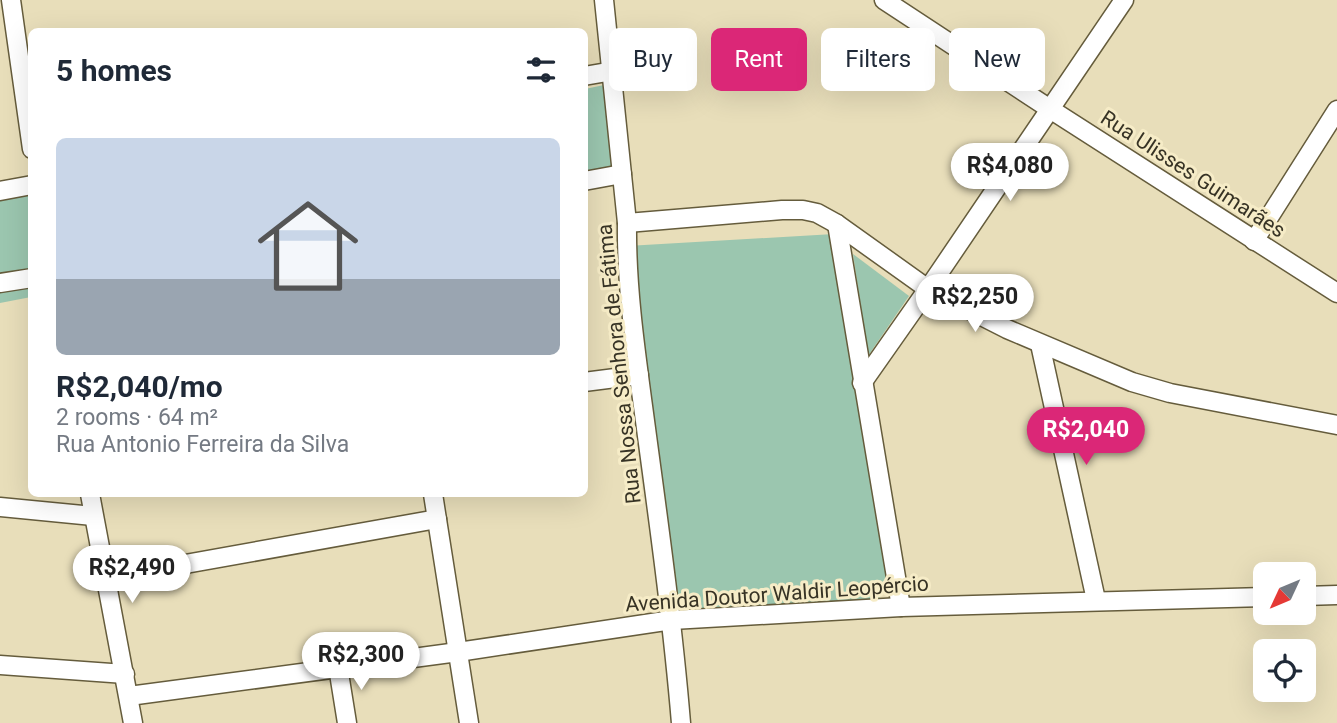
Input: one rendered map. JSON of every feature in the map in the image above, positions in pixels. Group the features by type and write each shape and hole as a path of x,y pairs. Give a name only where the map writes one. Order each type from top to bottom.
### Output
{"street":[{"path":"11,0 8,42 28,131"},
{"name":"Rua Nossa Senhora de Fátima","path":"604,0 609,39"},
{"name":"Rua Ulisses Guimarães","path":"884,0 1254,242 1337,293"},
{"path":"862,383 929,289 1124,0"},
{"path":"588,75 609,72"},
{"name":"Rua Nossa Senhora de Fátima","path":"615,91 639,375 672,620 681,723"},
{"path":"1254,242 1337,110"},
{"path":"588,180 622,174"},
{"path":"0,191 28,186"},
{"path":"627,223 803,210 817,213 837,224 929,289 1040,344 1132,382 1170,393 1337,425"},
{"path":"837,224 901,607"},
{"path":"0,283 28,279"},
{"path":"1040,344 1096,600"},
{"path":"588,381 639,375"},
{"path":"90,497 134,723"},
{"path":"433,497 469,723"},
{"path":"0,507 93,516"},
{"path":"107,578 437,519"},
{"path":"1316,596 1337,595"},
{"name":"Avenida Doutor Waldir Leopércio","path":"129,696 672,620 901,607 1253,597"},
{"path":"0,665 125,674"},
{"path":"338,667 347,723"}],"green space":[{"path":"604,85 628,182 588,189 588,88"},
{"path":"28,186 28,298 0,303 0,194"},
{"path":"834,234 896,577 871,608 670,608 627,246"},
{"path":"853,254 909,296 868,356"}]}
